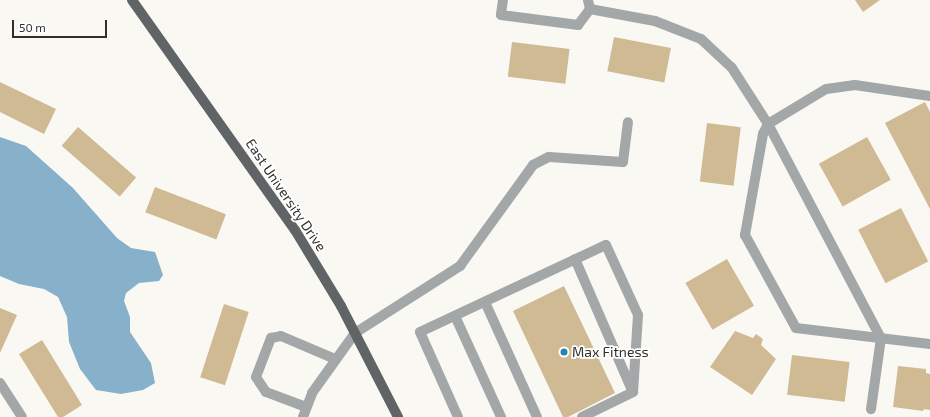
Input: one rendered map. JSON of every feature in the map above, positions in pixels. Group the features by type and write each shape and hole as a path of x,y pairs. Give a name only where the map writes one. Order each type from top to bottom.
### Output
{"main road":[{"name":"East University Drive","path":"132,0 295,230 355,333 398,417"}],"lane":[{"path":"504,0 501,15 578,25 589,4 655,20 701,39 732,68 768,124 881,338 871,409"},
{"path":"930,96 855,85 826,89 768,124 763,134 745,235 796,328 930,344"},
{"path":"303,417 312,392 335,358 355,333 460,266 533,165 548,157 623,162 628,122"},
{"path":"458,417 420,332 606,245 638,315 633,392"},
{"path":"575,259 633,392"},
{"path":"485,302 537,417"},
{"path":"455,316 501,417"},
{"path":"306,407 266,392 256,378 271,338 281,336 335,358"},
{"path":"0,382 22,417"},
{"path":"582,417 633,392"}],"water":[{"path":"0,137 26,146 73,188 117,238 131,248 155,252 163,275 159,281 139,283 126,293 124,301 130,317 130,332 151,363 155,383 143,390 121,394 96,390 80,369 69,342 67,317 58,297 44,289 19,284 0,276"}],"building":[{"path":"855,0 880,0 863,12"},
{"path":"614,37 671,48 664,82 607,71"},
{"path":"512,42 570,49 565,84 508,77"},
{"path":"0,82 56,109 44,134 0,112"},
{"path":"925,102 930,112 930,209 885,123"},
{"path":"707,123 741,127 734,186 700,182"},
{"path":"78,127 136,178 120,196 62,146"},
{"path":"867,137 891,180 843,207 819,164"},
{"path":"155,187 226,214 216,239 145,212"},
{"path":"901,208 928,261 885,283 858,230"},
{"path":"727,259 754,306 712,330 685,283"},
{"name":"Max Fitness","path":"564,286 615,393 568,417 563,417 513,311"},
{"path":"224,304 249,312 225,385 200,377"},
{"path":"0,308 17,315 0,353"},
{"path":"735,331 753,338 756,334 763,339 761,345 776,359 752,395 710,367"},
{"path":"42,340 82,405 63,417 58,417 19,354"},
{"path":"792,355 850,362 845,402 787,395"},
{"path":"898,366 926,369 926,373 930,374 930,410 924,409 923,411 893,407"}],"place":[{"name":"Max Fitness","path":"564,352"}]}
